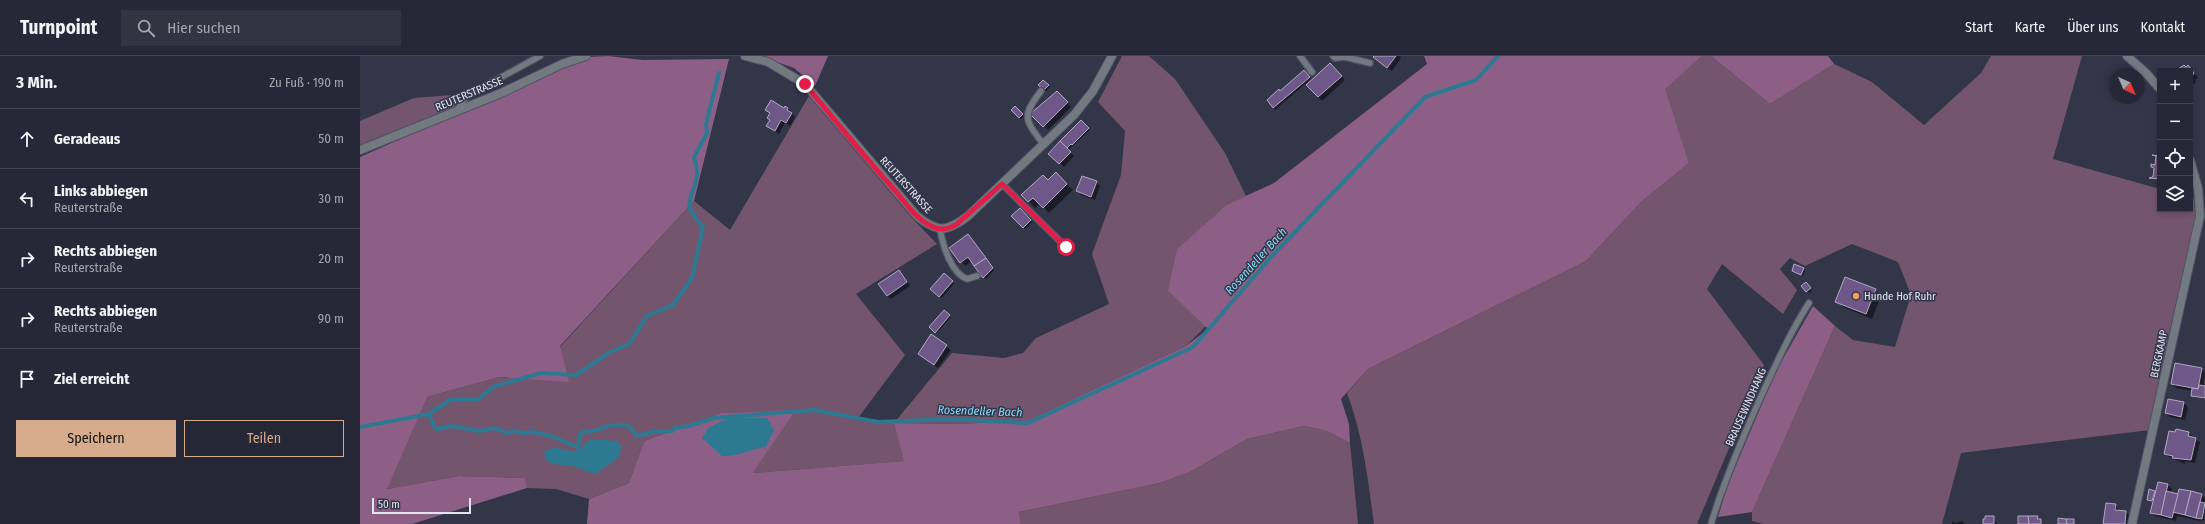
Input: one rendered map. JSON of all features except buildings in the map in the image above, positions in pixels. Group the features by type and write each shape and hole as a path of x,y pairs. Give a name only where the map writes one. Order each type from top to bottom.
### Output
{"street":[{"name":"REUTERSTRASSE","path":"360,150 499,94 562,64 586,56"},
{"name":"REUTERSTRASSE","path":"745,56 768,62 805,84 917,216 932,227 940,229"},
{"path":"940,229 949,228 957,224 1044,146 1074,115 1093,91 1112,56"},
{"path":"2127,56 2146,73 2157,86"},
{"name":"BERGKAMP","path":"2132,524 2200,216 2202,189 2193,167"}],"lane":[{"path":"456,112 467,96 540,56"},
{"path":"1300,56 1312,72"},
{"path":"1333,56 1334,58 1345,57 1370,63"},
{"path":"1041,91 1028,108 1027,119 1044,146"},
{"path":"1002,184 1066,247"},
{"path":"940,229 942,244 961,277 967,279 977,276"},
{"name":"BRAUSEWINDHANG","path":"1711,524 1719,497 1748,425 1792,330 1809,303"}],"shaded area":[{"path":"608,56 643,60 729,59 694,201 560,346 569,382 499,377 427,397 387,489 459,476 525,478 527,488 412,524 360,524 360,157 562,67 588,57"},
{"path":"759,56 828,56 815,86 794,68"},
{"path":"1122,56 1149,56 1175,79 1225,153 1246,196 1228,204 1168,291 1206,326 1186,346 1029,420 960,424 894,423 952,353 1004,358 1023,353 1036,338 1109,304 1092,254 1121,175 1125,131 1098,102"},
{"path":"1424,56 1702,56 1665,89 1689,163 1641,202 1586,261 1368,369 1341,399 1349,424 1350,443 1327,431 1304,426 1247,439 1190,472 1160,483 1019,512 1021,524 587,524 589,499 629,483 644,441 721,413 795,411 753,473 904,461 894,423 960,424 1029,420 1186,346 1208,329 1168,291 1177,249 1228,204 1274,183 1427,64"},
{"path":"1702,56 1711,56 1770,104 1834,64 1872,82 1924,125 1981,73 1991,56 2082,56 2053,159 2157,188 2157,212 2193,212 2193,199 2195,199 2196,217 2167,343 2150,430 1961,453 1942,524 1763,524 1752,521 1752,512 1835,326 1853,340 1895,347 1911,295 1898,262 1852,244 1805,266 1790,258 1780,269 1797,290 1783,314 1722,264 1707,289 1764,365 1697,524 1374,524 1361,441 1353,409 1347,393 1368,369 1586,261 1641,202 1689,163 1664,89"},
{"path":"1711,56 1828,56 1834,64 1770,104"},
{"path":"466,94 454,110 360,147 360,121 414,98"},
{"path":"809,96 912,218 937,244 856,294 905,355 858,418 894,423 905,461 753,473 794,412 721,413 644,441 629,483 589,499 556,489 527,488 525,478 459,476 387,489 360,404 427,397 499,377 507,378 563,360 560,347 694,201 730,230"},
{"path":"1813,306 1835,326 1752,512 1718,517 1728,484 1776,371"},
{"path":"1304,426 1327,431 1350,443 1358,524 1021,524 1019,512 1160,483 1190,472 1247,439"}],"water":[{"path":"728,418 767,418 774,430 766,447 739,454 722,456 702,438 708,428"},
{"path":"590,439 617,441 622,446 618,458 595,474 573,466 553,464 546,460 544,452 555,447 571,451 578,450"}],"waterway":[{"name":"Rosendeller Bach","path":"360,427 429,414 435,428 438,429 452,426 479,431 495,428 507,433 515,431 522,433 534,432 554,437 577,447 580,444 580,434 585,431 595,431 612,425 628,425 637,436 653,432 672,431 675,428 689,426 714,418 814,410 878,422 949,419 1028,423 1193,347 1272,256 1425,97 1476,80 1498,56"},
{"path":"429,414 450,400 479,399 493,387 541,373 576,375 610,352 629,344 647,316 673,305 692,278 703,227 691,211 690,206 697,173 694,157 707,133 706,124 719,73"}],"place":[{"name":"Hunde Hof Ruhr","path":"1856,296"}],"route":[{"path":"805,84 917,216 925,223 940,229 949,228 957,224 968,216 1002,184 1066,247"}]}
